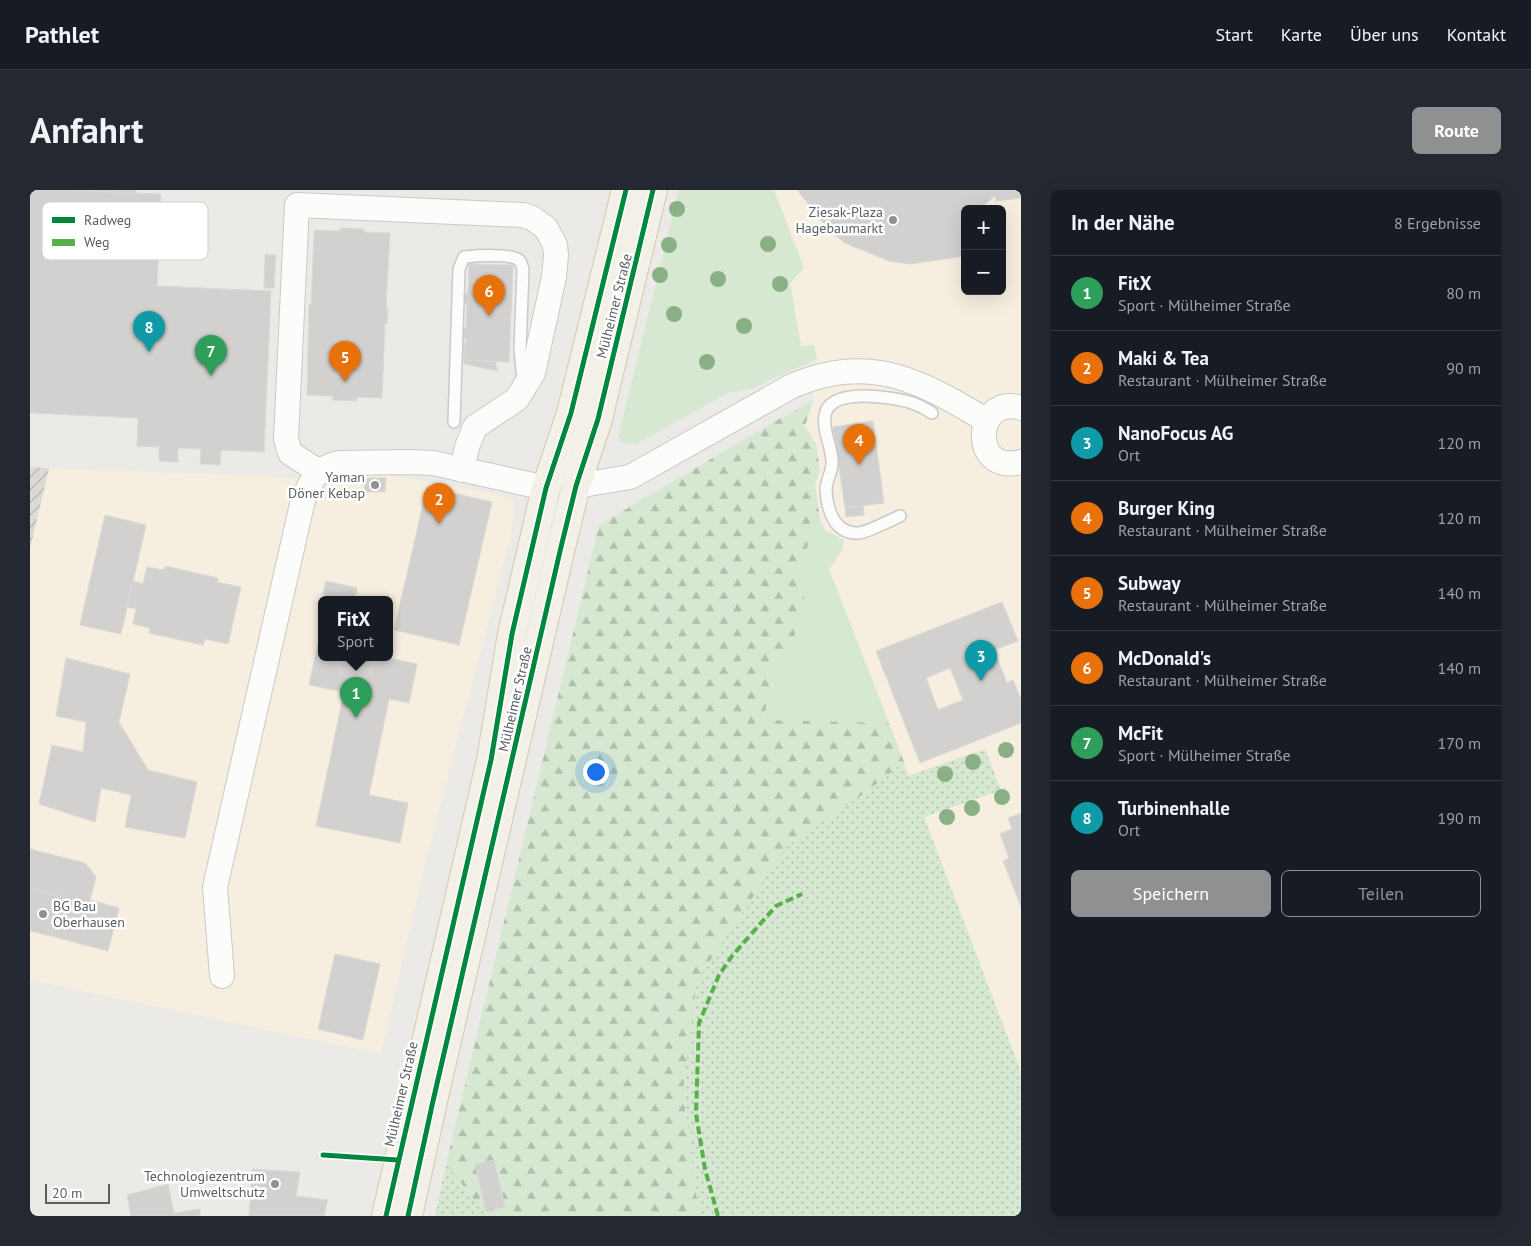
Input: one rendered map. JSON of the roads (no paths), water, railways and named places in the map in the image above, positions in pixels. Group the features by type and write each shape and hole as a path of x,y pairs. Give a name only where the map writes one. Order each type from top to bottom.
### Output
{"main road":[{"name":"Mülheimer Straße","path":"386,1216 491,760 512,634 546,488 571,413 626,190"},
{"name":"Mülheimer Straße","path":"408,1216 576,486 598,419 653,190"},
{"path":"546,488 576,486"}],"street":[{"path":"318,471 290,454 286,439 297,205 523,215 546,228 555,245 556,256 554,277 533,373 517,399 475,428 467,447 462,470"},
{"path":"576,486 630,477 792,386 831,374 855,371 887,373 939,392 987,421"},
{"path":"1020,466 996,460 988,452 984,442 983,431 992,414 1000,409 1009,406 1021,408"},
{"path":"222,976 215,887 303,500 318,471 331,465 349,462 433,463 546,488"}],"lane":[{"path":"454,422 459,269 464,257 476,255 513,257 519,261 523,269 520,348 524,387"},
{"path":"900,516 859,534 848,532 836,525 830,516 826,488 832,464 825,415 828,407 835,401 849,397 873,396 916,404 932,413"}],"place":[{"name":"Ziesak-Plaza Hagebaumarkt","path":"893,220"},
{"name":"McDonald's","path":"489,316"},
{"name":"Turbinenhalle","path":"149,352"},
{"name":"McFit","path":"211,376"},
{"name":"Subway","path":"345,382"},
{"name":"Burger King","path":"859,465"},
{"name":"Yaman Döner Kebap","path":"375,485"},
{"name":"Maki & Tea","path":"439,524"},
{"name":"NanoFocus AG","path":"981,681"},
{"name":"FitX","path":"356,718"},
{"name":"BG Bau Oberhausen","path":"43,914"},
{"name":"Technologiezentrum Umweltschutz","path":"275,1184"}]}
